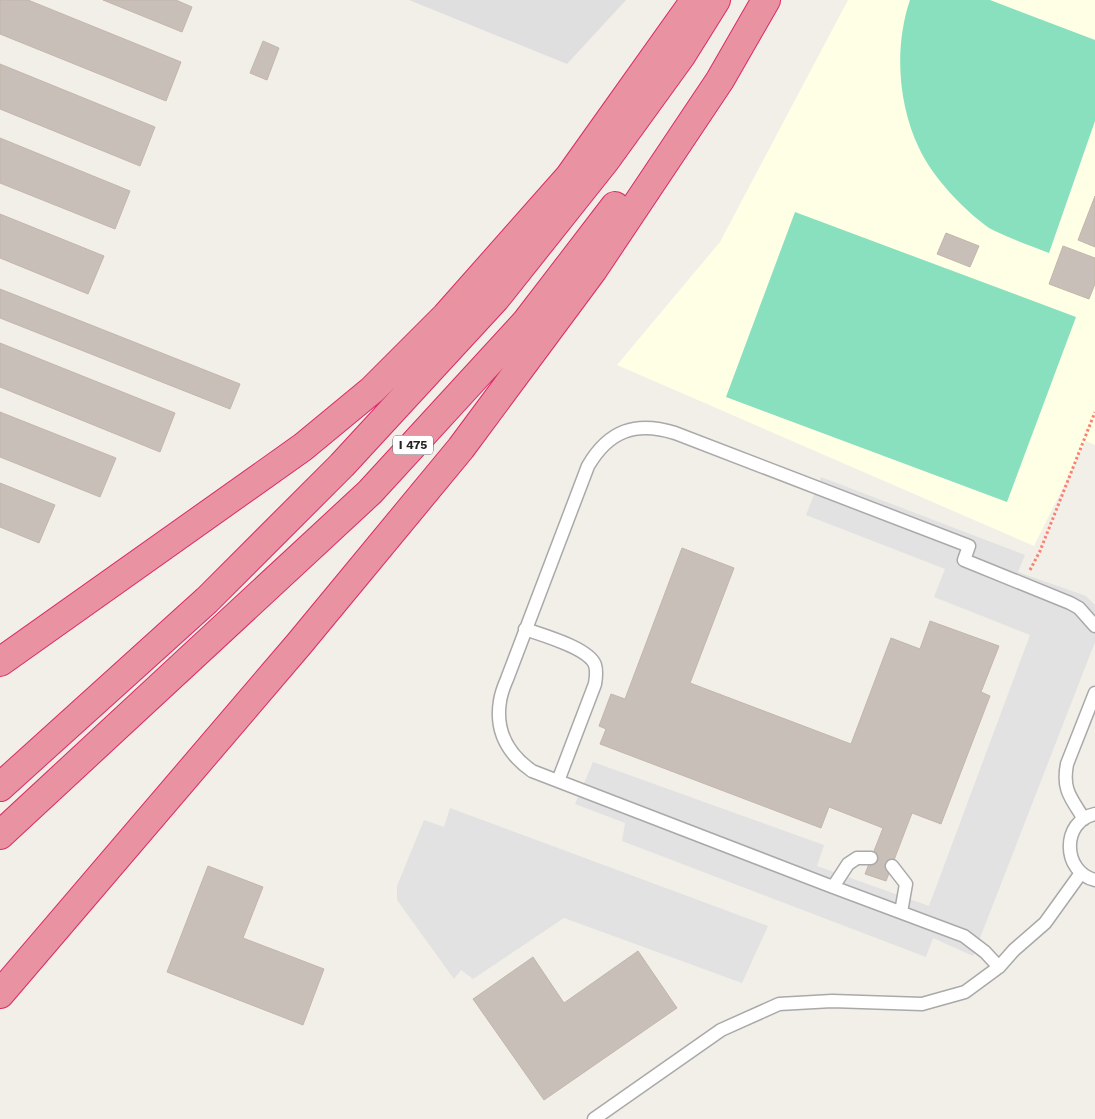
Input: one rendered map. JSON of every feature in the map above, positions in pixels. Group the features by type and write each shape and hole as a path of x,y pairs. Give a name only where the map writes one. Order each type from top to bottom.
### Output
{"highway":[{"path":"0,662 303,447 372,390 446,316 570,177 695,0"},
{"name":"I 475","path":"0,787 208,600 342,466 496,298 605,161 681,56 716,0"},
{"path":"0,994 300,644 461,448 598,262 720,80 765,0"},
{"name":"I 475","path":"0,835 370,492 526,322 681,120 765,0"}],"lane":[{"path":"998,967 985,952 964,936 532,771 512,753 500,730 498,716 500,700 506,679 588,466 595,453 614,437 636,428 661,429 675,433 970,546 964,560 1062,598 1079,608 1095,626"},
{"path":"525,629 581,650 590,657 595,665 595,684 558,781"},
{"path":"1095,693 1067,764 1065,776 1066,787 1071,798 1090,816 1073,830 1069,842 1070,853 1074,864 1081,873 1095,880"},
{"path":"833,887 848,864 857,858 871,858"},
{"path":"892,866 906,884 901,912"},
{"path":"594,1119 721,1030 778,1004 832,1001 922,1004 965,992 998,967 1045,923 1081,873"}],"path":[{"path":"1023,583 1040,552 1095,412"}],"shaded area":[{"path":"409,0 626,0 567,64"},
{"path":"848,0 1095,0 1095,445 1086,441 1034,546 617,365 720,242"},
{"path":"821,477 1025,555 1018,572 1086,596 1095,605 1095,642 973,956 933,938 926,957 622,841 625,823 575,804 593,762 824,845 817,866 929,906 1030,635 934,597 945,569 806,515"},
{"path":"450,808 768,926 742,983 564,918 473,979 461,970 454,979 397,900 397,886 424,820 444,827"}],"green space":[{"path":"910,0 990,0 1095,40 1095,121 1049,253 989,228 949,192 925,159 906,113 901,75 902,37"},
{"path":"795,212 1076,317 1007,502 726,397"}],"building":[{"path":"0,0 28,0 181,62 166,101 0,34"},
{"path":"103,0 176,0 192,7 182,32"},
{"path":"263,41 279,48 267,80 250,73"},
{"path":"0,64 155,127 140,166 0,109"},
{"path":"0,138 130,191 115,229 0,183"},
{"path":"1095,196 1095,247 1078,240"},
{"path":"0,214 104,256 88,294 0,258"},
{"path":"946,233 979,246 970,267 937,254"},
{"path":"1063,246 1095,258 1095,284 1089,299 1049,284"},
{"path":"0,289 240,384 230,409 0,318"},
{"path":"0,343 175,413 160,452 0,387"},
{"path":"0,412 116,458 100,497 0,457"},
{"path":"0,483 55,505 39,543 0,527"},
{"path":"682,548 734,568 690,683 851,744 891,638 920,649 930,621 999,646 981,692 990,696 941,824 912,813 886,881 865,874 883,828 829,807 821,828 600,744 606,729 599,726 611,694 625,699"},
{"path":"208,866 263,887 243,938 324,969 303,1025 167,972"},
{"path":"638,951 677,1008 544,1100 473,999 533,957 564,1003"}]}
